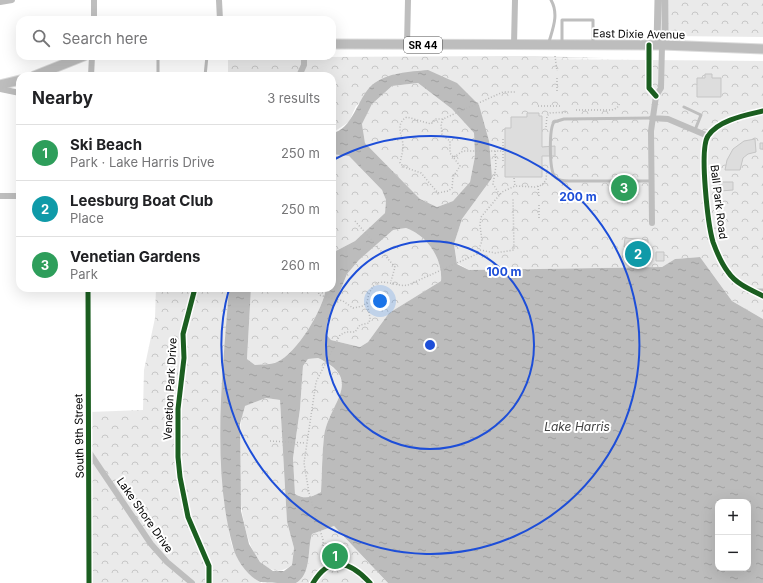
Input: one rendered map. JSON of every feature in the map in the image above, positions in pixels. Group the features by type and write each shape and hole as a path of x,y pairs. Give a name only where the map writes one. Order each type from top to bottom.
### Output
{"main road":[{"name":"SR 44","path":"336,44 514,45"},
{"name":"East Dixie Avenue","path":"514,45 658,45 763,49"},
{"path":"44,72 74,60"},
{"path":"0,85 16,81"}],"street":[{"path":"0,2 12,0"},
{"path":"94,0 94,16"},
{"path":"219,0 220,16"},
{"path":"407,45 408,0"},
{"path":"514,45 515,0"},
{"path":"652,223 652,118 656,96 661,88 658,45 658,0"},
{"path":"656,96 649,88 665,0"},
{"path":"90,72 92,60"},
{"path":"301,72 304,65 304,60"},
{"path":"0,89 16,92"},
{"path":"652,118 668,119 708,136 712,131 729,121 763,111"},
{"name":"Ball Park Road","path":"708,136 704,161 713,240 721,262 728,274 740,284 763,296"},
{"path":"0,196 16,196"},
{"name":"South 9th Street","path":"88,292 89,583"},
{"name":"Venetion Park Drive","path":"194,292 183,334 184,358 178,409 178,457 180,477 188,517 209,566 209,583"},
{"name":"Lake Shore Drive","path":"89,452 151,544 167,562 192,583"},
{"path":"313,583 321,572 327,567 338,564 349,565 370,583"}],"lane":[{"path":"548,45 554,24 555,9 551,0"},
{"path":"562,45 562,20 593,20 593,45"},
{"path":"158,60 158,72"},
{"path":"205,72 207,60"},
{"path":"684,107 701,115 695,130"},
{"path":"651,181 569,182 558,180 554,176 551,168 551,131 554,122 564,119 652,118"},
{"path":"752,290 763,290"}],"path":[{"path":"555,56 557,71"},
{"path":"557,78 557,91"},
{"path":"443,119 441,124 442,135 450,141 450,153 459,162 460,169 455,173 452,188 442,193 438,193 421,173 404,167 400,162 403,148 399,128 404,119 411,118 431,124 436,119 443,119 503,92 516,92"},
{"path":"576,110 609,110 617,108 620,103"},
{"path":"538,106 561,106"},
{"path":"557,106 557,112"},
{"path":"503,139 503,162"},
{"path":"494,151 496,166 493,184 500,195"},
{"path":"454,157 459,152 502,151"},
{"path":"327,567 323,555 321,533 309,493 304,463 314,389 319,374 340,335 346,332 355,332 360,325 369,323 370,318 367,302 373,287 385,281 402,287 474,256 480,250 483,239 480,225 481,217 506,189 515,186 538,186 546,180 547,163"},
{"path":"514,178 515,186"},
{"path":"538,186 538,197"},
{"path":"480,250 495,253 514,250 513,199"},
{"path":"538,205 539,220"},
{"path":"355,221 389,258 395,267 390,282"},
{"path":"318,292 319,295 343,301 353,308 362,306 367,302"},
{"path":"271,442 306,443"}],"green space":[{"path":"669,0 763,0 763,37 668,36"},
{"path":"535,56 604,58 534,59 763,61 763,319 732,301 700,257 675,259 662,267 469,270 457,263 454,244 462,219 492,178 479,105 395,74 356,106 349,122 336,130 336,72 228,72 228,60 336,60 336,57"},
{"path":"418,83 452,109 474,133 475,156 470,182 453,201 437,207 420,199 365,143 362,124 372,104 392,86"},
{"path":"336,153 349,156 382,190 386,200 385,213 355,241 336,251"},
{"path":"406,228 421,236 432,249 439,264 441,281 389,313 368,342 360,347 331,340 326,334 327,323 347,274 359,260 393,230"},
{"path":"156,292 229,292 221,430 223,487 233,548 244,568 261,583 92,583 89,412 143,410 144,370 155,318"},
{"path":"251,292 325,292 320,308 308,330 293,350 285,357 274,363 255,365 247,359"},
{"path":"318,358 332,367 339,375 342,384 337,403 327,424 324,436 321,492 305,497 295,494 293,458 300,409 303,366 308,359"},
{"path":"266,398 280,400 287,522 294,548 292,565 278,571 272,570 265,566 255,554 247,536 242,514 240,490 239,442 244,406"},
{"path":"334,526 388,583 296,583 305,574 312,534"}],"water":[{"name":"Lake Harris","path":"428,70 457,83 479,105 489,141 492,178 462,219 454,244 457,264 469,270 662,267 675,259 700,257 732,301 763,319 763,583 388,583 334,526 312,534 305,574 296,583 260,582 247,572 240,562 233,547 226,516 222,484 220,418 229,292 251,292 247,359 255,365 277,362 293,350 301,340 320,308 325,292 336,292 336,251 355,241 385,213 386,200 382,190 349,156 336,154 336,132 345,126 350,120 367,90 378,81 392,75","holes":["418,83 452,109 474,133 475,156 470,182 453,201 437,207 420,199 365,143 362,124 372,104 392,86","406,228 414,231 427,242 436,256 441,273 441,281 389,313 368,342 360,347 331,340 326,334 327,323 347,274 359,260 393,230","318,358 332,366 339,375 342,384 337,403 327,424 324,436 321,492 311,496 302,497 295,494 293,458 300,409 303,366 308,359","266,398 280,400 287,522 294,548 292,565 284,571 273,571 260,562 249,544 241,511 240,424 245,406"]}],"building":[{"path":"705,74 712,74 712,78 721,78 721,97 697,97 697,78 705,78"},
{"path":"527,113 539,113 539,116 542,116 542,147 555,146 555,156 542,156 542,177 505,177 505,128 511,128 511,117 527,117"},
{"path":"755,139 756,152 748,154 743,158 740,170 725,170 727,160 733,149 744,141"},
{"path":"760,143 763,143 763,149 760,149"},
{"path":"719,182 733,182 733,190 720,191"},
{"path":"625,238 648,240 648,261 628,261 628,247 624,247"},
{"path":"656,252 664,252 664,261 656,261"}],"cycle path":[{"path":"649,45 649,88 656,96"},
{"path":"763,111 733,119 718,126 708,136 705,144 704,156 705,188 709,220 713,242 718,254 726,269 735,280 763,296"},
{"path":"88,292 89,583"},
{"path":"194,292 183,334 184,358 178,409 178,457 180,477 188,517 209,566 209,583"},
{"path":"313,583 326,568 341,564 355,570 370,583"}],"place":[{"name":"Venetian Gardens","path":"624,188"},
{"name":"Leesburg Boat Club","path":"638,254"},
{"name":"Ski Beach","path":"335,556"}]}
